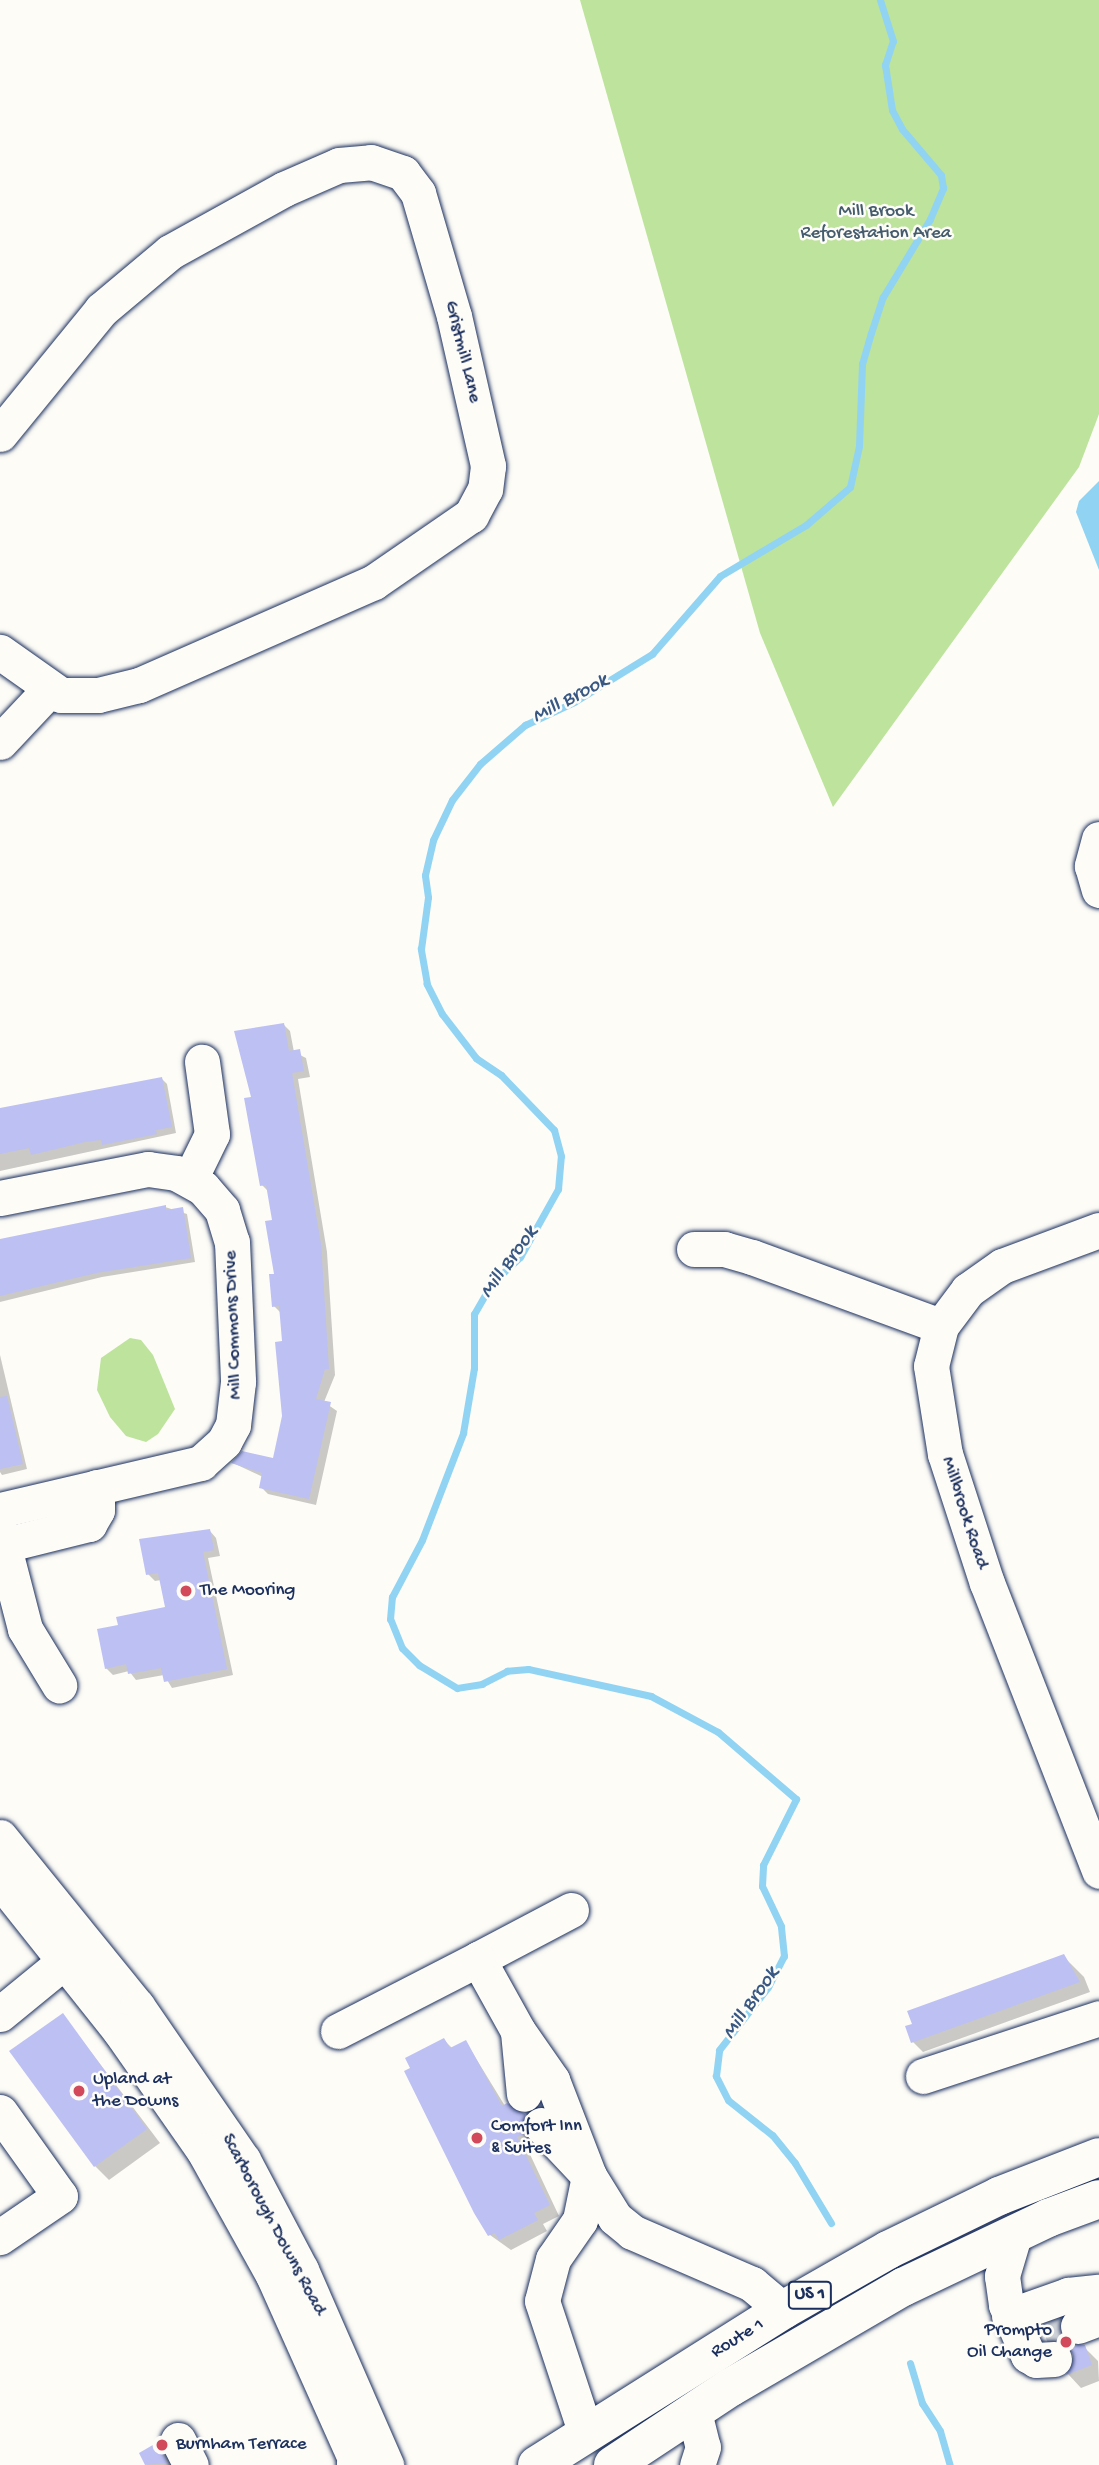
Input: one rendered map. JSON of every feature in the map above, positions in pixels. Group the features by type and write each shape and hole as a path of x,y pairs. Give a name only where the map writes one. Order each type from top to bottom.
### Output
{"main road":[{"name":"Route 1","path":"537,2465 783,2310 888,2250 987,2202 1099,2157"},
{"name":"Route 1","path":"613,2465 694,2412 902,2287 1016,2232 1099,2199"}],"street":[{"name":"Gristmill Lane","path":"0,434 93,319 170,251 254,204 339,165 371,162 411,180 426,215 486,451 487,478 479,503 456,527 374,582 223,650 115,692 83,696 49,690 0,652"},
{"path":"0,742 49,690"},
{"path":"1099,839 1092,866 1099,890"},
{"path":"190,1179 212,1134 202,1062"},
{"name":"Mill Commons Drive","path":"0,1198 128,1171 162,1170 190,1179 217,1201 232,1242 238,1382 233,1425 216,1450 197,1465 0,1510"},
{"name":"Millbrook Road","path":"1099,1230 994,1271 968,1290 941,1326 933,1353 931,1382 945,1454 987,1583 1099,1871"},
{"path":"694,1249 724,1249 752,1257 941,1326"},
{"path":"59,1685 25,1629 2,1538 89,1524 97,1510 97,1487"},
{"name":"Scarborough Downs Road","path":"0,1837 227,2189 364,2464"},
{"name":"Scarborough Downs Road","path":"0,1880 76,1952"},
{"path":"338,2031 571,1909"},
{"path":"0,2014 76,1952"},
{"path":"478,1959 568,2112 589,2176 580,2220 548,2270 542,2301 586,2434"},
{"path":"923,2076 1099,2018"},
{"path":"518,2031 524,2094"},
{"path":"0,2112 60,2196 0,2237"},
{"path":"541,2125 589,2176 615,2218 632,2232 752,2284 783,2310"},
{"path":"562,2245 598,2234 632,2232"},
{"path":"1016,2232 1002,2276 1065,2336"},
{"path":"1065,2336 1068,2295 1099,2292"},
{"path":"694,2412 703,2447 698,2465"}],"green space":[{"name":"Mill Brook Reforestation Area","path":"580,0 1099,0 1099,414 1079,467 833,807 760,633"},
{"path":"130,1338 141,1340 153,1355 175,1409 158,1434 146,1442 126,1436 110,1417 97,1390 101,1358"}],"water":[{"path":"1099,481 1099,570 1076,512 1079,501"}],"building":[{"path":"284,1023 289,1051 300,1049 304,1071 292,1073 321,1244 329,1369 325,1369 316,1399 331,1402 309,1499 259,1488 262,1473 231,1463 242,1451 273,1458 282,1416 275,1342 282,1341 279,1306 272,1307 269,1274 274,1274 265,1221 272,1220 266,1185 260,1186 244,1098 251,1097 234,1031"},
{"path":"162,1077 172,1127 156,1130 157,1134 102,1145 101,1140 31,1155 29,1148 0,1154 0,1108"},
{"path":"166,1205 166,1210 183,1207 191,1258 96,1273 0,1296 0,1239"},
{"path":"7,1396 23,1464 0,1469 0,1397"},
{"name":"The Mooring","path":"210,1529 214,1550 203,1552 227,1669 164,1682 161,1668 128,1674 126,1664 105,1669 97,1629 118,1625 116,1617 165,1607 158,1573 146,1575 139,1539"},
{"path":"1064,1954 1080,1982 911,2043 905,2026 912,2024 907,2011"},
{"name":"Upland at the Downs","path":"63,2013 147,2129 94,2167 9,2051"},
{"name":"Comfort Inn & Suites","path":"444,2038 450,2048 466,2040 502,2106 507,2103 525,2114 524,2134 517,2137 550,2205 534,2213 538,2220 499,2240 495,2233 488,2236 474,2213 404,2071 410,2068 405,2058"},
{"path":"1060,2319 1060,2334 1066,2342 1085,2345 1092,2365 1066,2375 1074,2359 1071,2349 1062,2341 1047,2339 1042,2326"},
{"path":"158,2442 167,2463 145,2465 139,2453"}],"waterway":[{"name":"Mill Brook","path":"831,2223 795,2163 772,2135 728,2100 716,2076 719,2050 768,1987 784,1956 781,1926 762,1886 763,1865 796,1799 718,1732 651,1696 528,1669 507,1671 482,1684 457,1688 419,1665 402,1648 390,1619 392,1597 422,1540 463,1433 474,1368 474,1314 491,1284 520,1257 558,1189 561,1156 554,1130 501,1075 476,1058 442,1014 427,984 421,949 428,897 425,875 433,840 452,800 480,764 525,725 574,702 652,654 720,576 806,525 850,487 859,446 862,364 871,333 883,297 930,219 943,188 941,175 902,129 892,110 885,65 893,41 880,0"},
{"name":"Mill Brook","path":"910,2363 922,2403 940,2431 950,2465"}],"tunnel":[{"path":"1046,2338 1078,2326"}],"place":[{"name":"The Mooring","path":"186,1591"},
{"name":"Upland at the Downs","path":"79,2091"},
{"name":"Comfort Inn & Suites","path":"477,2138"},
{"name":"Prompto Oil Change","path":"1066,2342"},
{"name":"Burnham Terrace","path":"162,2445"}]}
